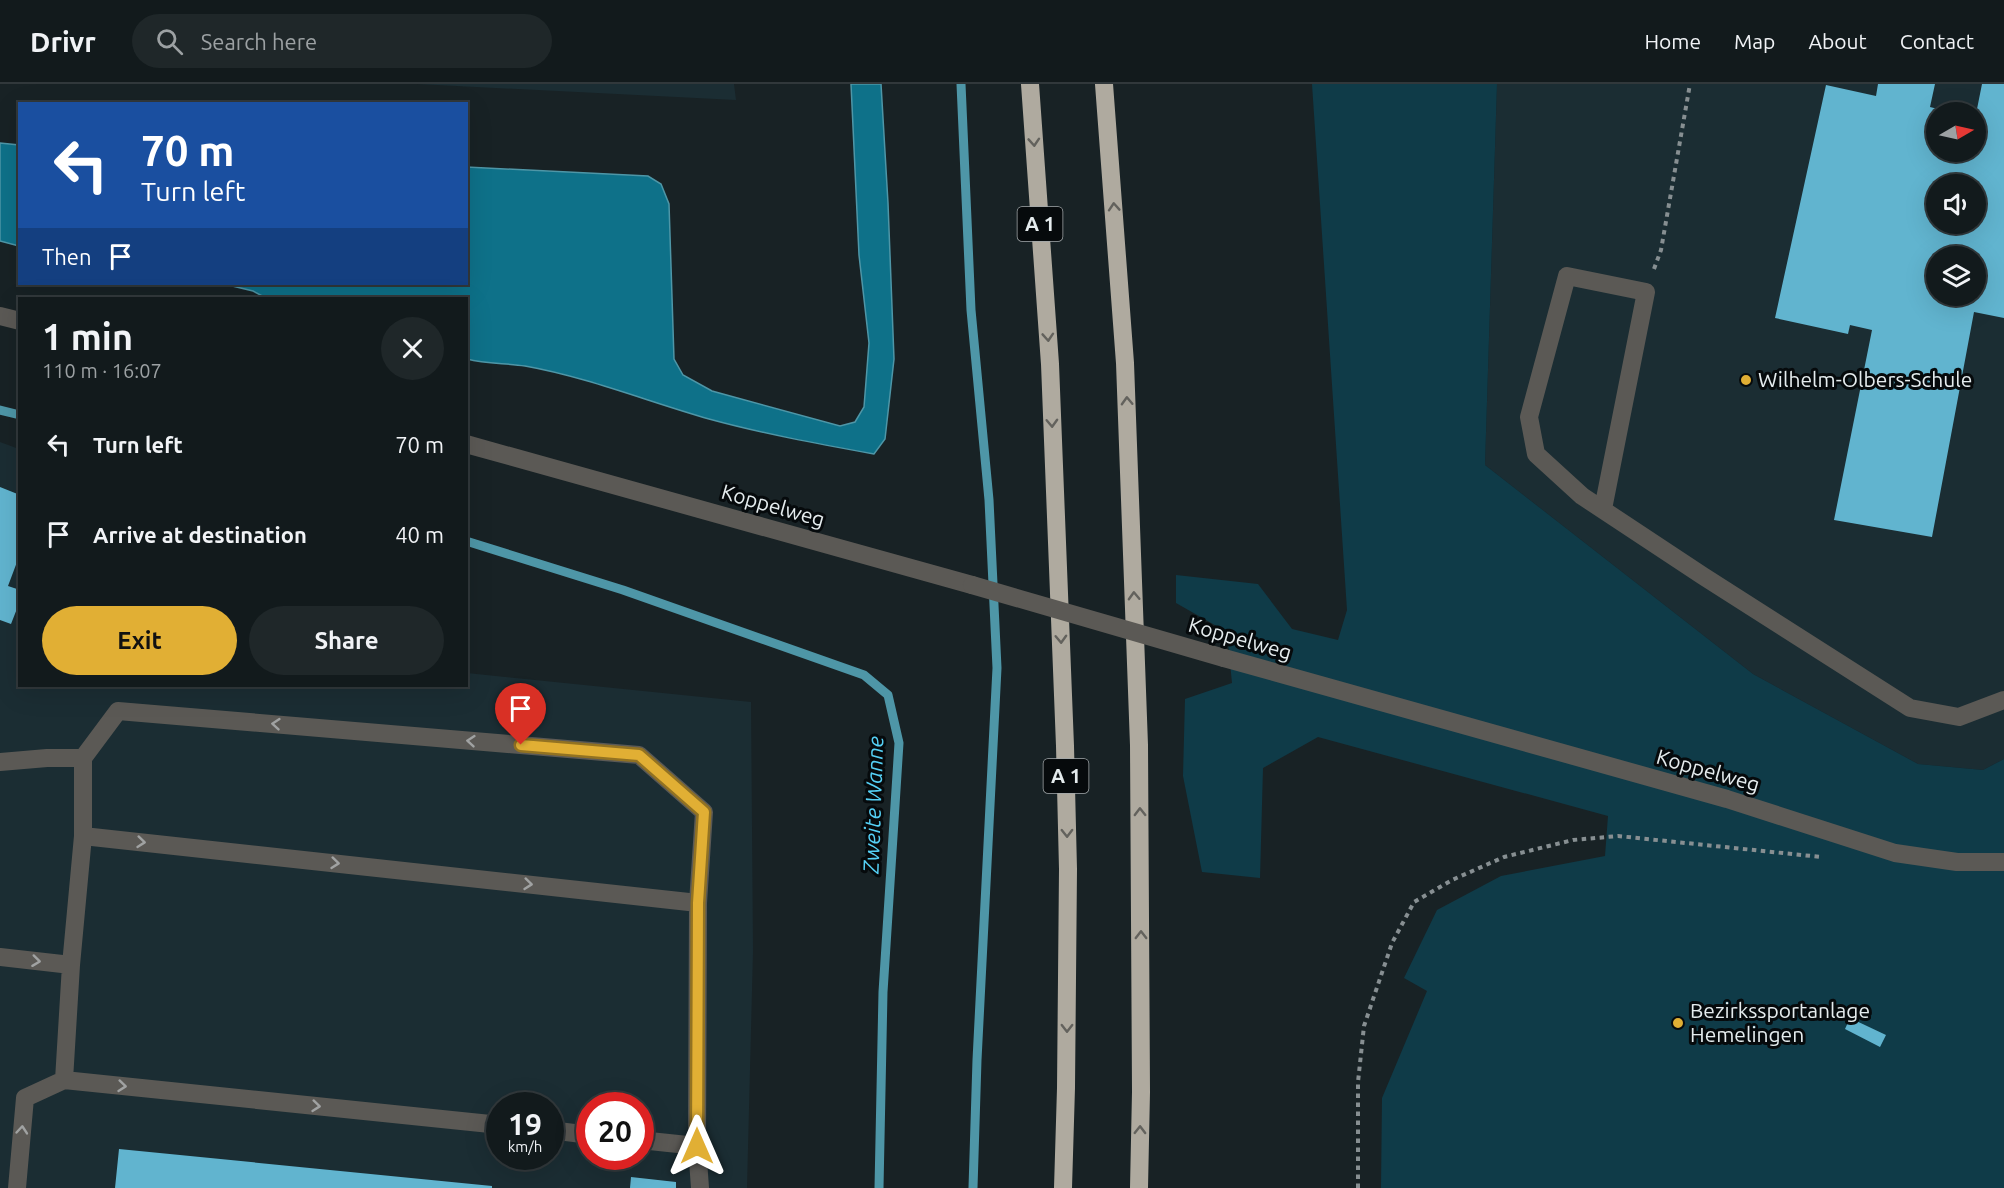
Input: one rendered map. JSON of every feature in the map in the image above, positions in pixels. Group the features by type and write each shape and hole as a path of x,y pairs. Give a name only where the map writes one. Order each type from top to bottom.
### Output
{"highway":[{"name":"A 1","path":"1030,84 1050,364 1065,746 1068,869 1064,1188"},
{"path":"1104,84 1125,363 1139,734 1141,1068 1139,1188"}],"street":[{"path":"1604,509 1646,292 1567,276 1529,417 1536,454 1582,496 1910,708 1959,717 2004,700"},
{"path":"0,316 18,320"},
{"name":"Koppelweg","path":"468,445 1727,799 1895,853 1957,862 2004,862"},
{"path":"64,1080 71,965 83,836 83,758 118,711 639,755 704,812 698,903 697,1146 700,1188"},
{"path":"0,762 83,758"},
{"path":"83,836 698,903"},
{"path":"0,957 71,965"},
{"path":"17,1188 25,1098 64,1080 486,1124"},
{"path":"654,1141 697,1146"}],"path":[{"path":"1646,292 1661,250 1690,84"},
{"path":"1358,1188 1358,1082 1364,1026 1392,943 1414,902 1452,880 1504,857 1573,840 1618,836 1823,857"}],"shaded area":[{"path":"417,84 734,84 736,100"},
{"path":"1312,84 1497,84 1485,465 1753,674 1918,764 1983,770 2004,759 2004,1188 1381,1188 1382,1098 1427,991 1404,978 1437,910 1501,876 1605,856 1608,816 1318,737 1263,768 1260,878 1202,872 1183,776 1185,699 1232,683 1227,632 1176,603 1176,575 1258,584 1292,629 1338,640 1347,610"},
{"name":"Wilhelm-Olbers-Schule","path":"1497,84 2004,84 2004,759 1983,770 1918,764 1753,674 1485,465"},
{"path":"0,442 18,449 18,687 468,687 468,673 751,702 753,951 747,1188 0,1188"}],"water":[{"path":"851,84 881,84 894,359 885,439 874,454 730,424 548,371 468,359 468,297 264,297 253,291 228,285 468,285 468,167 648,176 661,184 669,204 674,359 683,375 712,391 840,426 855,422 864,407 869,343 859,255"},
{"path":"0,143 18,145 18,246 0,241"}],"building":[{"path":"1878,84 1935,84 1931,102 1926,102 1926,162 1986,162 1986,102 1978,102 1982,84 2004,84 2004,318 1974,312 1932,537 1834,520 1872,330 1850,325 1848,334 1775,318 1826,85 1876,96"},
{"path":"0,487 18,494 18,559 8,586 18,589 18,606 11,624 0,620"},
{"path":"1850,1018 1886,1035 1880,1047 1845,1029"},
{"path":"119,1149 492,1186 492,1188 115,1188"},
{"path":"631,1177 676,1182 676,1188 630,1188"}],"waterway":[{"path":"961,84 971,310 989,500 997,668 977,1060 973,1188"},
{"name":"Zweite Wanne","path":"0,410 18,414"},
{"name":"Zweite Wanne","path":"468,542 623,590 864,675 888,695 899,743 883,992 879,1188"}],"place":[{"name":"Wilhelm-Olbers-Schule","path":"1746,380"},
{"name":"Bezirkssportanlage Hemelingen","path":"1678,1023"}],"route":[{"path":"521,745 639,755 704,812 698,903 697,1146"}]}
